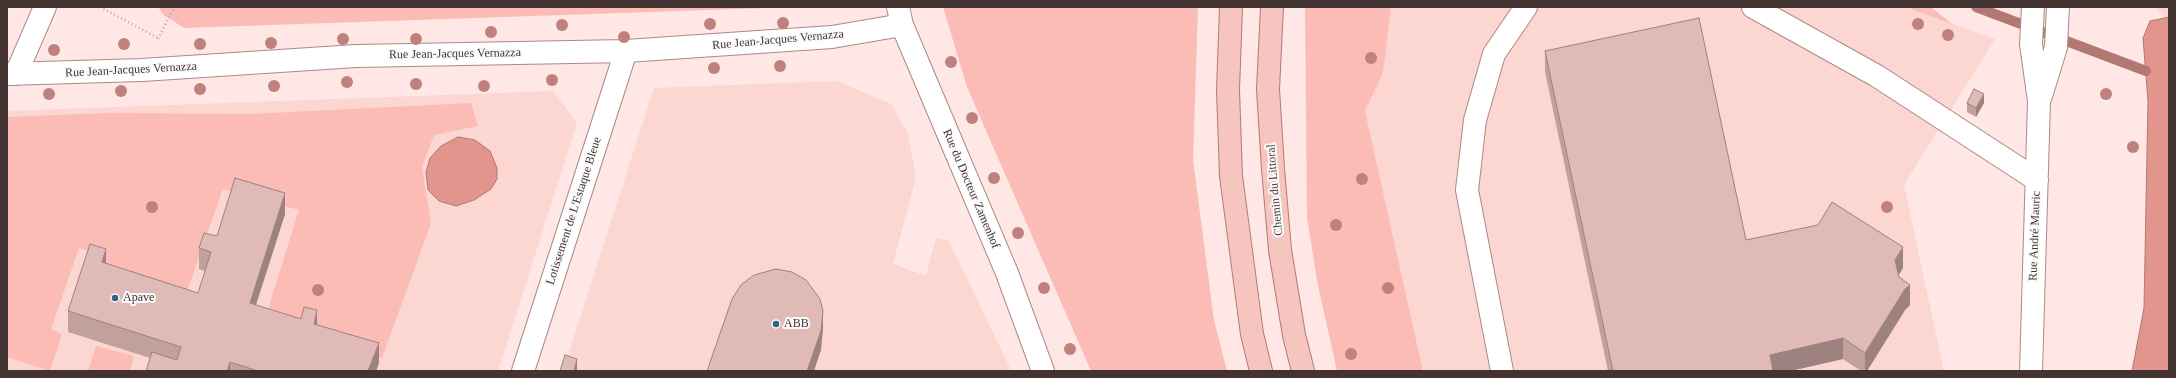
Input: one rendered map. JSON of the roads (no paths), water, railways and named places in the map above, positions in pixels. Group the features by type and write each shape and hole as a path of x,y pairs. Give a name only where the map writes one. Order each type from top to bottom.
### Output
{"main road":[{"path":"1231,7 1228,90 1231,176 1251,326 1261,371"},
{"name":"Chemin du Littoral","path":"1272,7 1268,89 1273,168 1280,250 1294,335 1303,371"}],"street":[{"path":"11,74 45,7"},
{"path":"1502,371 1467,190 1475,120 1494,54 1526,7"},
{"path":"1753,7 1877,76 2037,180"},
{"name":"Rue André Mauric","path":"2031,371 2040,101 2031,44 2033,7"},
{"name":"Rue André Mauric","path":"2040,101 2056,48 2058,7"},
{"name":"Rue Jean-Jacques Vernazza","path":"11,74 142,70 356,56 626,51 832,37 900,16"},
{"name":"Rue du Docteur Zamenhof","path":"900,16 1007,273 1043,371"},
{"name":"Lotissement de L'Estaque Bleue","path":"523,371 626,51"}],"waterway":[{"path":"1976,7 2146,71"}],"place":[{"name":"Apave","path":"115,298"},
{"name":"ABB","path":"776,324"}]}
